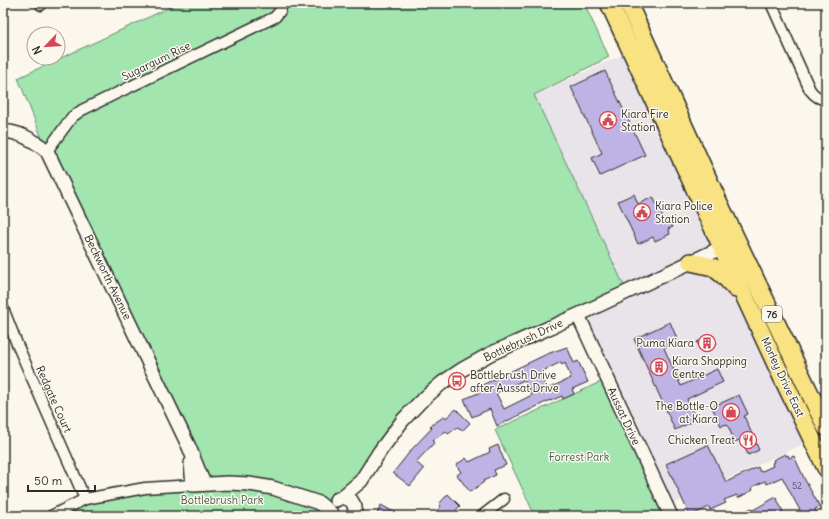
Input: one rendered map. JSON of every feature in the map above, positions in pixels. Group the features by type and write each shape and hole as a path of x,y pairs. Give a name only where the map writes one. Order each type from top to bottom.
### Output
{"main road":[{"name":"Morley Drive East","path":"609,3 742,291 826,468"},
{"name":"Morley Drive East","path":"628,3 718,201 826,427"},
{"path":"633,55 639,50 642,44 641,32"},
{"path":"681,158 686,155 688,151 689,145 686,131"},
{"path":"692,262 713,267 724,276 735,289 742,291"}],"street":[{"name":"Sugargum Rise","path":"47,151 72,117 82,110 275,17 280,11 282,3"},
{"path":"771,3 810,90 819,98 826,99"},
{"name":"Beckworth Avenue","path":"3,131 24,136 39,144 47,151 189,447 198,485"},
{"path":"718,201 726,231 723,248 734,250 740,254 750,268"},
{"name":"Bottlebrush Drive","path":"335,507 361,481 380,450 403,420 420,402 442,383 490,354 723,248"},
{"name":"Redgate Court","path":"3,308 16,344 86,499"},
{"name":"Aussat Drive","path":"578,315 670,516"},
{"path":"810,435 826,427"},
{"name":"Bottlebrush Drive","path":"354,512 361,481"},
{"path":"51,516 86,499 145,488 249,484 273,488 335,507 351,500 354,512"},
{"path":"482,516 504,499"}],"shaded area":[{"path":"631,51 723,247 692,262 730,282 812,440 666,507 578,315 534,95"}],"green space":[{"name":"Bottlebrush Park","path":"179,3 584,3 609,57 534,95 627,292 463,369 380,451 335,501 320,503 334,516 51,516 85,499 203,484 47,151 18,78 44,66 66,66 66,56"},
{"name":"Forrest Park","path":"607,379 671,516 535,516 495,430"}],"building":[{"name":"Kiara Fire Station","path":"605,71 645,155 600,176 592,158 602,153 571,87"},
{"name":"Kiara Police Station","path":"634,194 638,204 653,197 665,222 669,220 673,227 668,229 670,234 655,241 653,237 638,244 618,201"},
{"name":"Kiara Shopping Centre","path":"670,322 678,341 664,348 681,386 717,369 723,382 687,399 696,420 675,430 634,339"},
{"name":"Puma Kiara","path":"712,335 717,344 701,351 697,342"},
{"path":"567,347 574,363 578,361 588,382 572,389 574,394 563,399 562,396 550,400 497,426 490,409 472,417 464,399 481,392 478,387 547,354","holes":["561,362 562,365 565,363 571,378 547,389 539,373","524,380 532,395 504,409 496,393"]},
{"path":"739,395 748,414 744,416 759,450 748,455 741,439 735,442 727,424 721,426 712,407"},
{"path":"456,409 470,423 462,431 458,427 448,434 446,431 432,441 434,443 416,462 424,469 410,486 393,473 412,449 432,428 430,426 445,416 446,418"},
{"path":"498,445 506,465 494,470 496,475 483,481 484,482 470,492 457,475 461,472 456,465 466,458 469,462 490,452 489,449"},
{"path":"708,445 726,482 758,467 760,472 773,466 773,460 785,454 786,456 788,455 789,458 794,456 820,507 815,509 818,516 803,516 782,477 767,484 765,481 752,487 753,490 738,498 737,495 724,500 726,503 710,510 709,507 690,516 666,464"},
{"path":"448,494 460,506 451,516 440,516 436,512 441,506 439,504"},
{"path":"776,497 785,516 734,516 752,508 753,510"},
{"path":"381,505 401,516 376,516"}],"place":[{"name":"Kiara Fire Station","path":"608,120"},
{"name":"Kiara Police Station","path":"642,212"},
{"name":"Puma Kiara","path":"707,343"},
{"name":"Kiara Shopping Centre","path":"659,367"},
{"name":"Bottlebrush Drive after Aussat Drive","path":"457,381"},
{"name":"The Bottle-O at Kiara","path":"731,412"},
{"name":"Chicken Treat","path":"748,440"}]}
